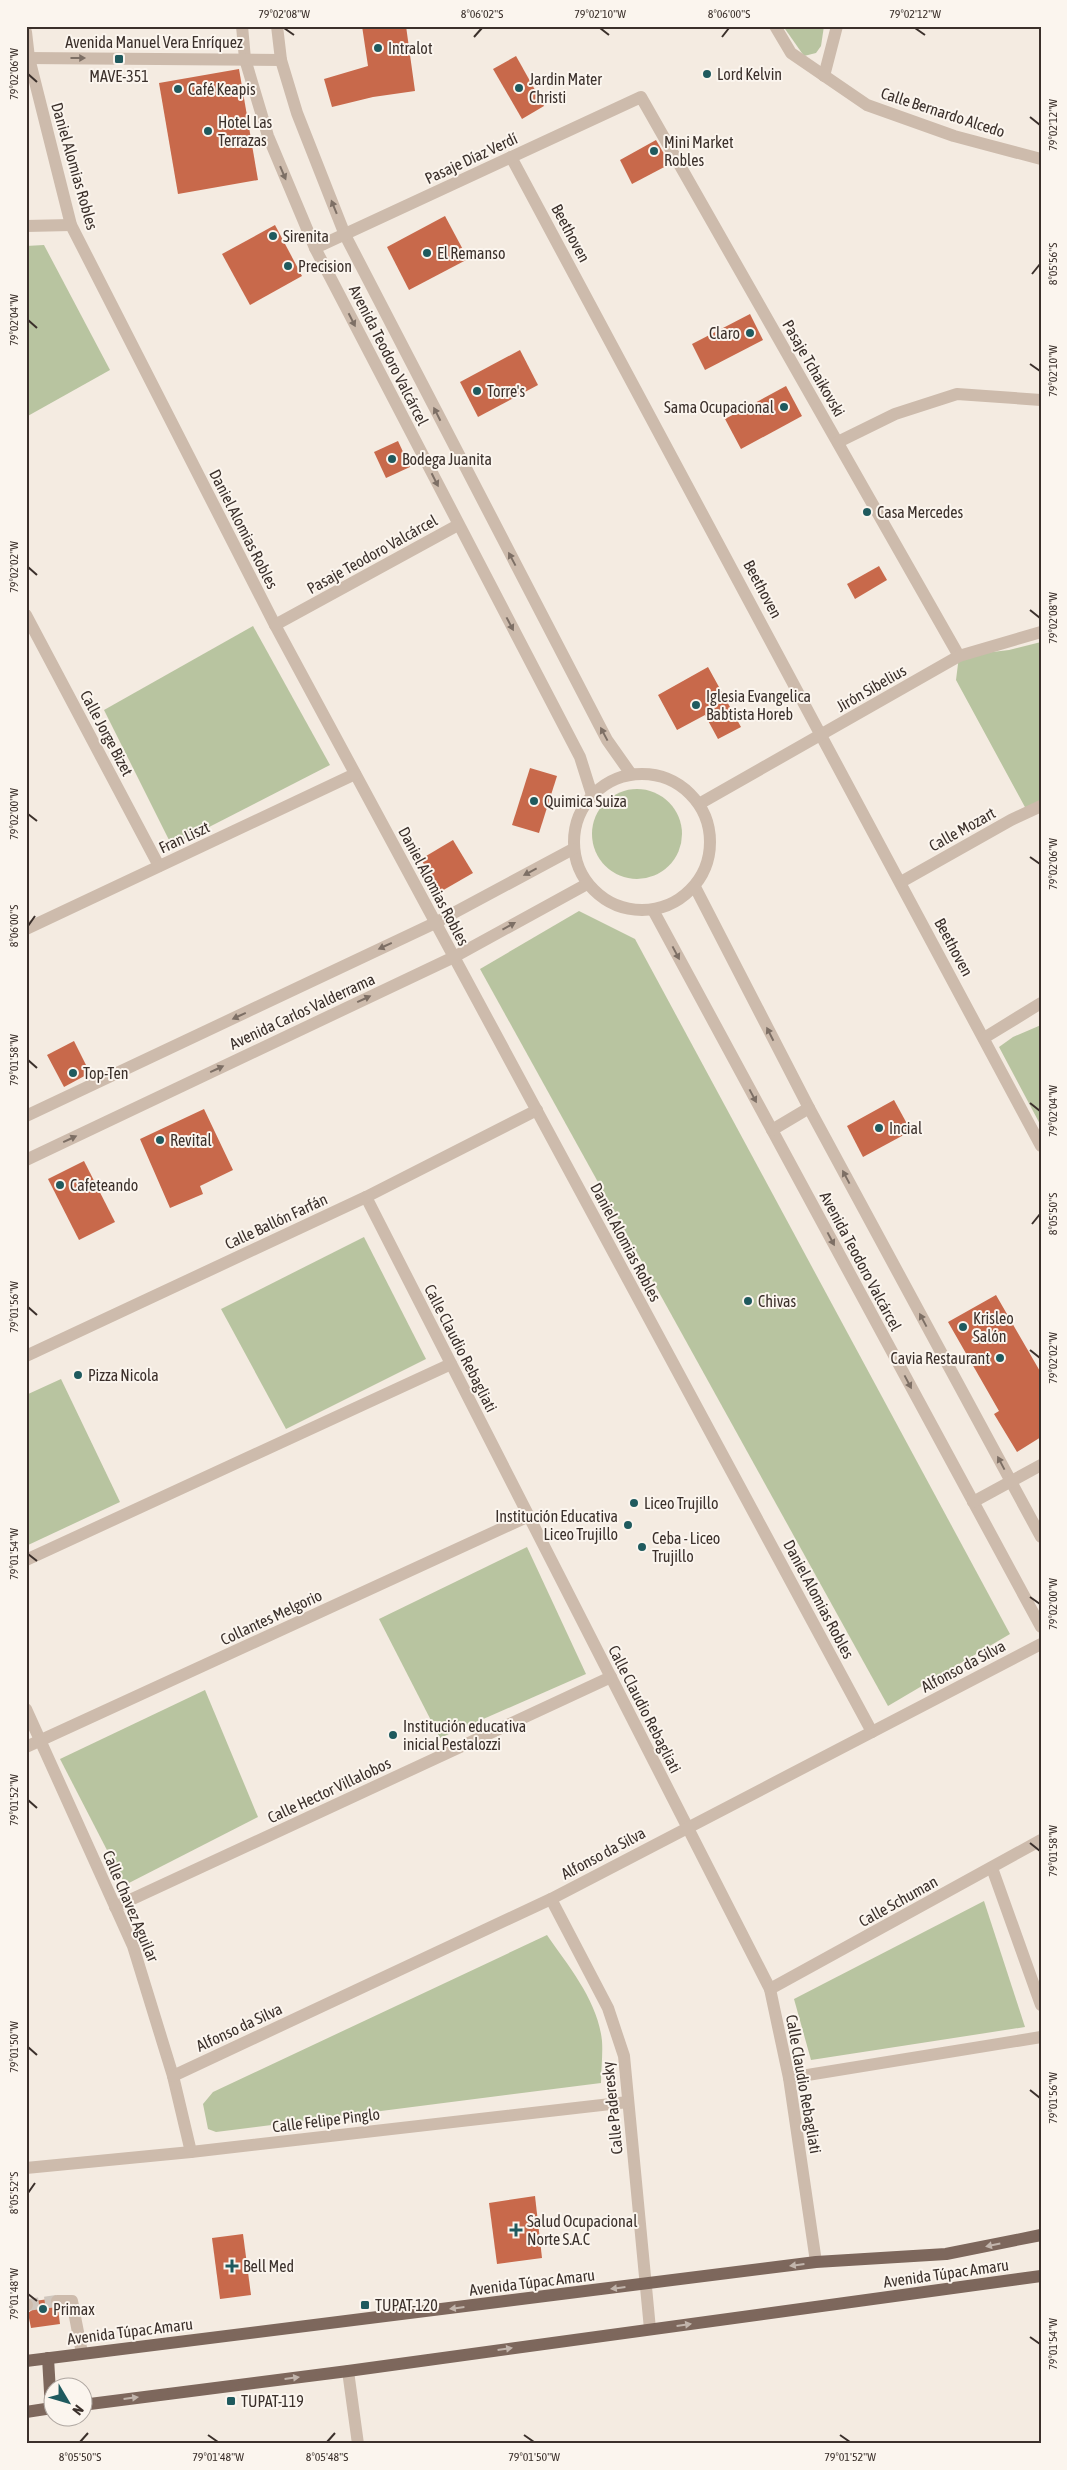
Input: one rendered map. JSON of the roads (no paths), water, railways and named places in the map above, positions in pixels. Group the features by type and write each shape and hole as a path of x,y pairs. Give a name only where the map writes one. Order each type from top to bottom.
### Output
{"main road":[{"name":"Avenida Túpac Amaru","path":"26,2361 816,2262 946,2254 1041,2235"},
{"name":"Avenida Túpac Amaru","path":"92,2403 348,2371 1041,2276"},
{"path":"48,2358 50,2378"},
{"path":"26,2412 42,2410"}],"street":[{"name":"Avenida Teodoro Valcárcel","path":"242,26 245,60 268,136 315,248 580,757 592,795"},
{"name":"Avenida Teodoro Valcárcel","path":"277,26 281,60 296,113 345,235 607,740 631,774"},
{"name":"Calle Bernardo Alcedo","path":"775,26 791,53 867,105 954,136 1041,159"},
{"path":"824,76 837,26"},
{"name":"Daniel Alomias Robles","path":"26,32 28,58 71,225 275,625 872,1732"},
{"name":"Avenida Manuel Vera Enríquez","path":"28,58 281,60"},
{"name":"Pasaje Díaz Verdí","path":"315,248 641,97"},
{"name":"Pasaje Tchaikovski","path":"641,97 959,656"},
{"name":"Beethoven","path":"511,156 1041,1146"},
{"path":"26,226 71,225"},
{"path":"838,442 895,414 957,394 1041,400"},
{"name":"Pasaje Teodoro Valcárcel","path":"275,625 458,525"},
{"name":"Calle Jorge Bizet","path":"26,615 159,866"},
{"name":"Jirón Sibelius","path":"699,804 959,656 1041,632"},
{"name":"Fran Liszt","path":"26,929 355,774"},
{"path":"631,774 651,774 670,779 686,789 699,804 708,825 710,847 705,869 695,887 676,901 653,910 633,910 616,906 600,896 586,884 578,867 573,849 574,829 580,811 592,795 610,781 631,774"},
{"name":"Calle Mozart","path":"901,882 1011,820 1041,806"},
{"name":"Avenida Carlos Valderrama","path":"26,1116 435,922 573,849"},
{"name":"Avenida Carlos Valderrama","path":"26,1160 454,957 586,884"},
{"name":"Avenida Teodoro Valcárcel","path":"695,887 809,1108 1041,1537"},
{"name":"Avenida Teodoro Valcárcel","path":"653,910 1041,1627"},
{"path":"984,1038 1041,1003"},
{"path":"772,1130 809,1108"},
{"name":"Calle Ballón Farfán","path":"26,1356 366,1197 537,1110"},
{"name":"Calle Claudio Rebagliati","path":"366,1197 770,1989 789,2078 816,2262"},
{"path":"26,1560 451,1364"},
{"path":"973,1502 1041,1466"},
{"name":"Collantes Melgorio","path":"26,1747 529,1516"},
{"name":"Alfonso da Silva","path":"174,2076 551,1899 1041,1644"},
{"name":"Calle Hector Villalobos","path":"115,1907 611,1677"},
{"name":"Calle Chavez Aguilar","path":"26,1709 132,1946 174,2076 191,2152"},
{"name":"Calle Schuman","path":"770,1989 1041,1840"},
{"path":"992,1868 1041,2005"},
{"name":"Calle Paderesky","path":"551,1899 608,2008 624,2056 650,2330"},
{"path":"789,2078 1041,2037"},
{"name":"Calle Felipe Pinglo","path":"26,2168 191,2152 628,2102"},
{"path":"57,2301 72,2301 82,2353"},
{"path":"348,2371 358,2444"}],"tunnel":[{"path":"27,2305 57,2301"}],"place":[{"name":"Intralot","path":"378,48"},
{"name":"MAVE-351","path":"119,59"},
{"name":"Lord Kelvin","path":"707,74"},
{"name":"Jardin Mater Christi","path":"519,88"},
{"name":"Café Keapis","path":"178,89"},
{"name":"Hotel Las Terrazas","path":"208,131"},
{"name":"Mini Market Robles","path":"654,151"},
{"name":"Sirenita","path":"273,236"},
{"name":"El Remanso","path":"427,253"},
{"name":"Precision","path":"288,266"},
{"name":"Claro","path":"750,333"},
{"name":"Torre's","path":"477,391"},
{"name":"Sama Ocupacional","path":"784,407"},
{"name":"Bodega Juanita","path":"392,459"},
{"name":"Casa Mercedes","path":"867,512"},
{"name":"Iglesia Evangelica Babtista Horeb","path":"696,705"},
{"name":"Quimica Suiza","path":"534,801"},
{"name":"Top-Ten","path":"73,1073"},
{"name":"Incial","path":"879,1128"},
{"name":"Revital","path":"160,1140"},
{"name":"Cafeteando","path":"60,1185"},
{"name":"Chivas","path":"748,1301"},
{"name":"Krisleo Salón","path":"963,1327"},
{"name":"Cavia Restaurant","path":"1000,1358"},
{"name":"Pizza Nicola","path":"78,1375"},
{"name":"Liceo Trujillo","path":"634,1503"},
{"name":"Institución Educativa Liceo Trujillo","path":"628,1525"},
{"name":"Ceba - Liceo Trujillo","path":"642,1547"},
{"name":"Institución educativa inicial Pestalozzi","path":"393,1735"},
{"name":"Salud Ocupacional Norte S.A.C","path":"516,2230"},
{"name":"Bell Med","path":"232,2266"},
{"name":"TUPAT-120","path":"365,2305"},
{"name":"Primax","path":"43,2309"},
{"name":"TUPAT-119","path":"231,2401"}]}
